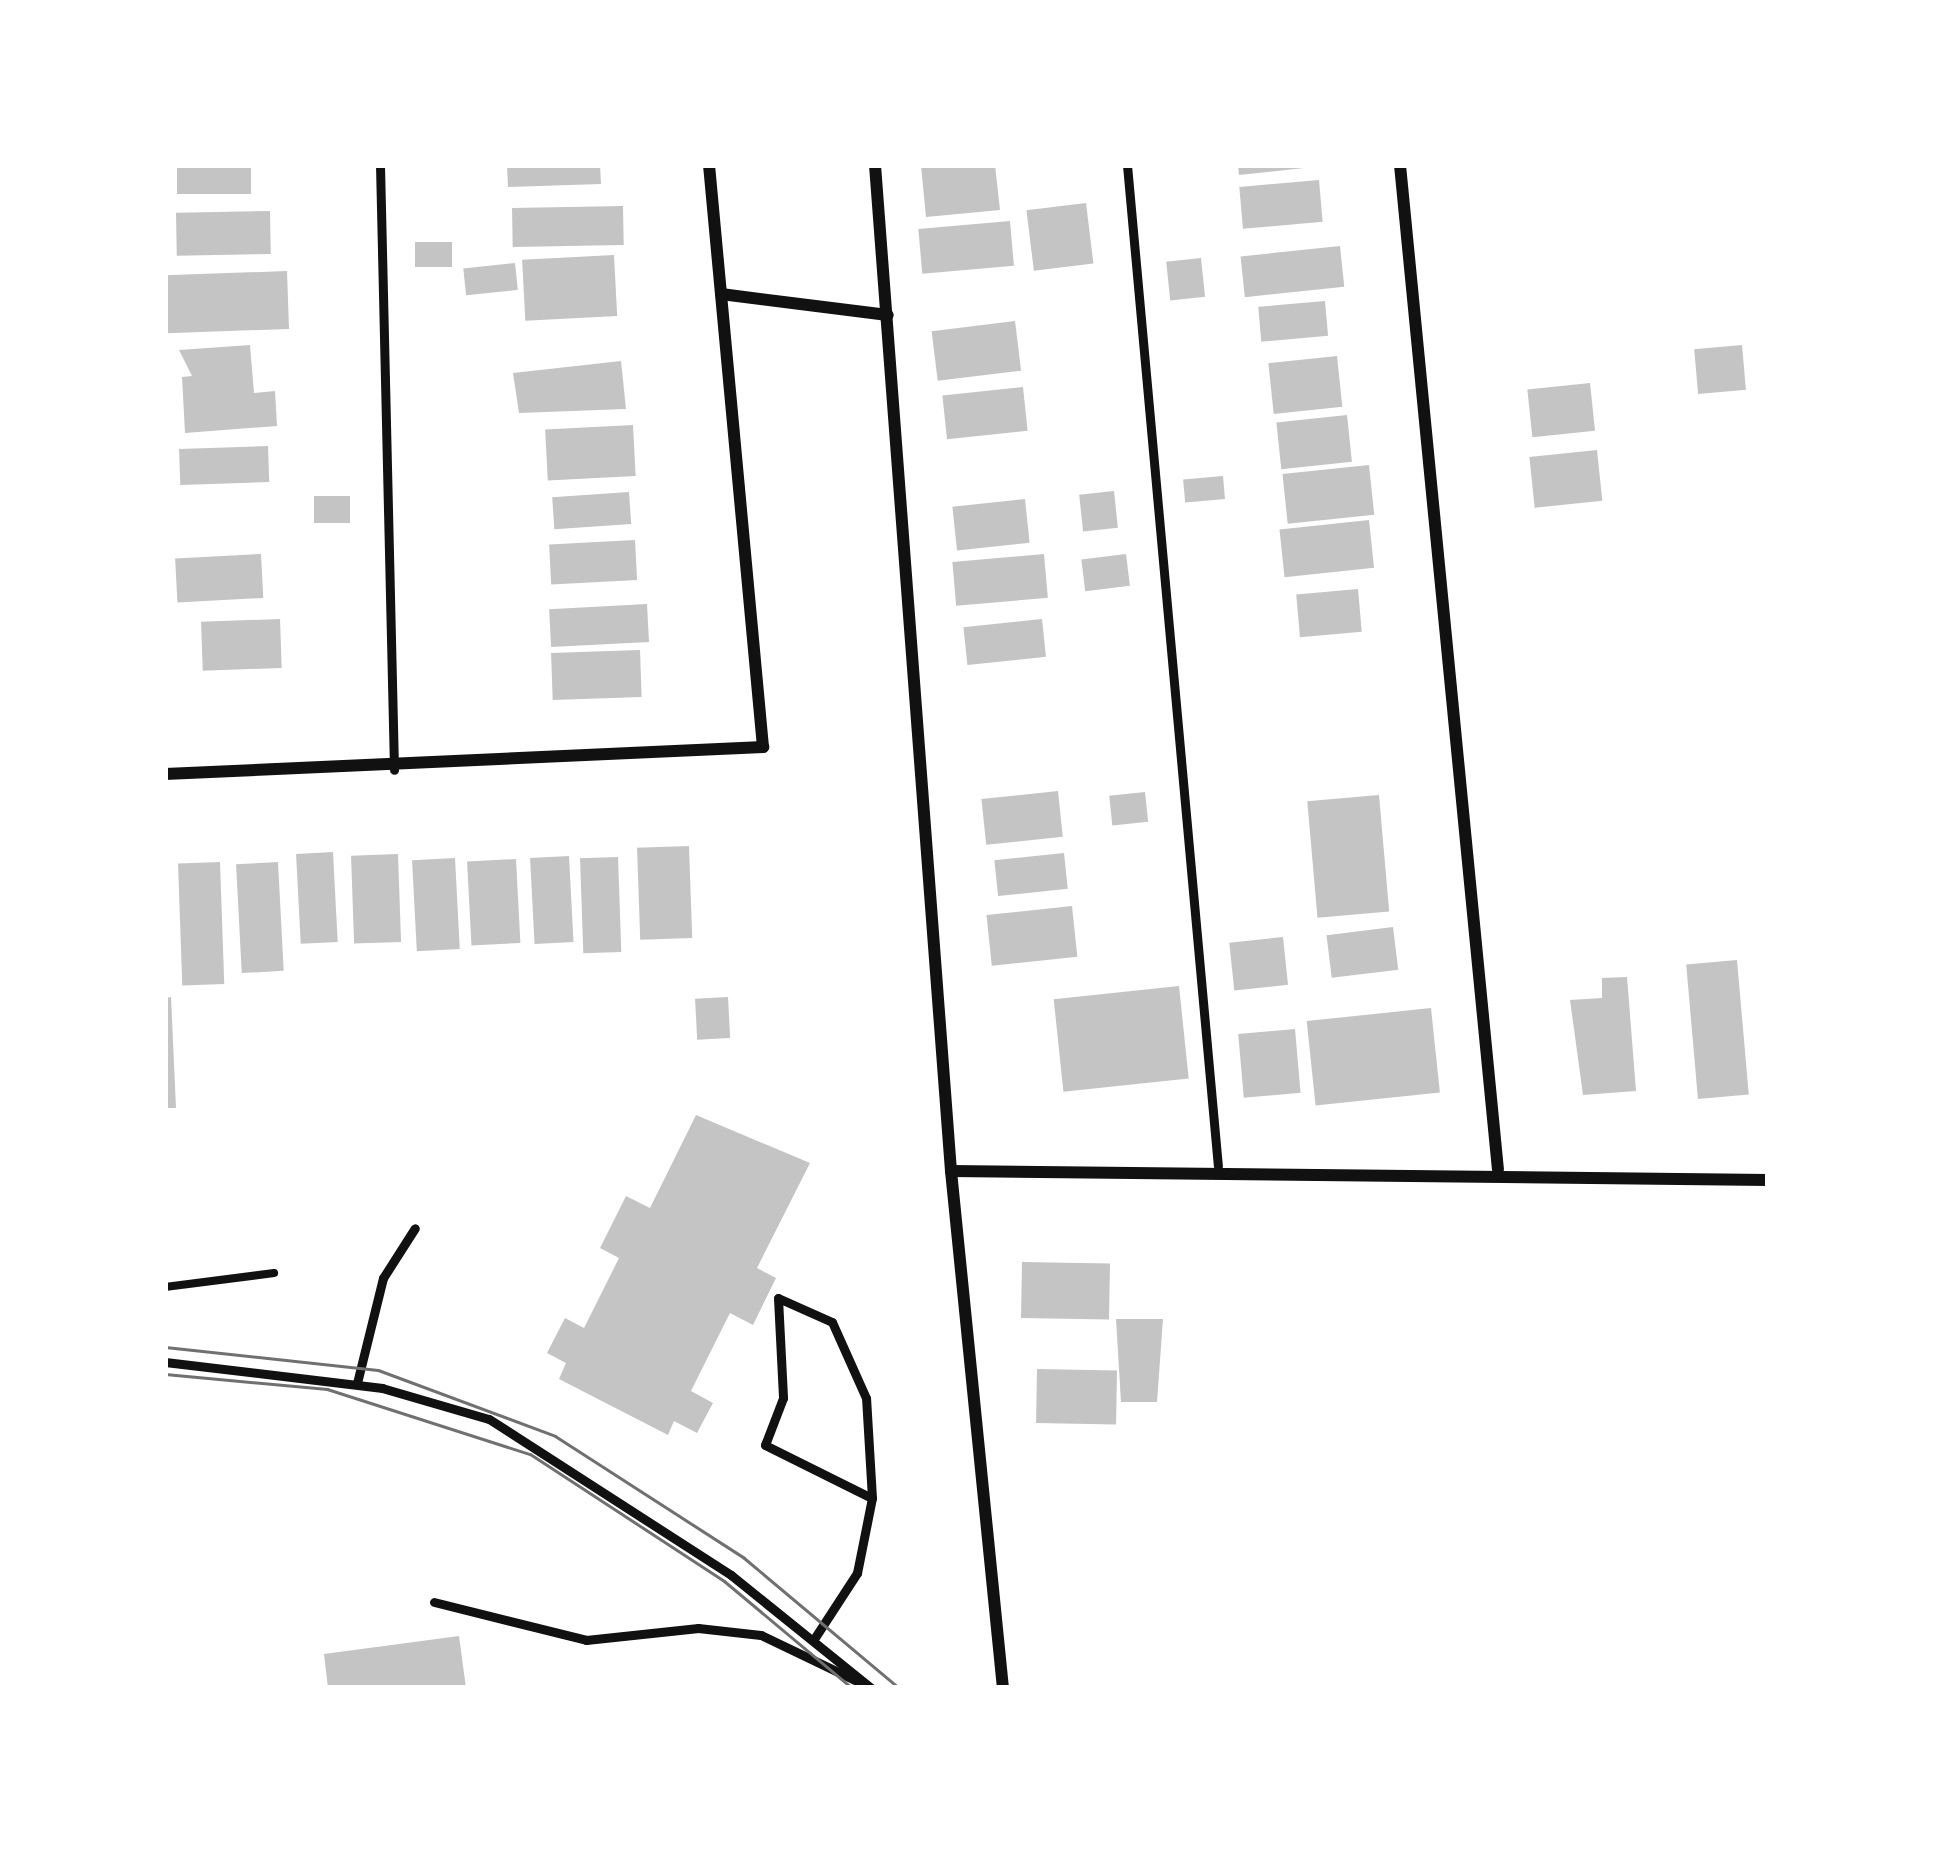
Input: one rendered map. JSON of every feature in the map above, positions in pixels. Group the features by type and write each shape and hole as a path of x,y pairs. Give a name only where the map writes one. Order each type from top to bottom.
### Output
{"street":[{"path":"165,774 394,770 763,747 709,165"},
{"path":"875,165 951,1171 1003,1688"},
{"path":"1400,165 1498,1169"},
{"path":"721,294 887,315"},
{"path":"951,1171 1218,1166 1498,1169 1768,1180"}],"lane":[{"path":"380,165 394,770"},
{"path":"1127,165 1218,1166"},
{"path":"358,1383 383,1278 416,1228"},
{"path":"814,1639 857,1573 872,1498 866,1398 832,1322 778,1298 783,1398 765,1445 872,1498"},
{"path":"165,1362 358,1383 489,1419 584,1472 814,1639 870,1688"},
{"path":"434,1602 586,1640 698,1628 761,1635 870,1688"}],"path":[{"path":"165,1287 274,1274"}],"building":[{"path":"177,165 251,165 251,194 177,194"},
{"path":"507,165 600,165 601,184 508,187"},
{"path":"995,165 1000,210 926,217 921,166"},
{"path":"1238,165 1304,165 1304,168 1239,175"},
{"path":"1319,180 1323,222 1243,229 1239,187"},
{"path":"1086,203 1093,264 1034,271 1026,210"},
{"path":"623,206 624,245 513,247 512,208"},
{"path":"270,211 271,254 177,256 176,213"},
{"path":"1010,221 1014,266 922,274 918,229"},
{"path":"415,242 452,242 452,267 415,267"},
{"path":"1340,246 1344,287 1245,297 1241,256"},
{"path":"614,255 617,316 525,321 522,260"},
{"path":"1201,258 1205,297 1170,300 1166,262"},
{"path":"515,263 518,290 466,295 463,268"},
{"path":"287,271 289,329 167,333 165,275"},
{"path":"1325,301 1328,336 1261,342 1258,307"},
{"path":"1015,321 1021,371 938,381 932,331"},
{"path":"250,345 254,393 275,391 277,426 185,433 182,377 192,376 179,350"},
{"path":"1742,345 1746,390 1698,394 1694,349"},
{"path":"1337,356 1342,407 1274,414 1268,363"},
{"path":"621,361 626,409 519,413 513,373"},
{"path":"1590,383 1595,431 1532,437 1527,390"},
{"path":"1023,387 1028,431 947,439 942,395"},
{"path":"1347,415 1352,462 1281,469 1276,422"},
{"path":"633,425 636,476 548,481 545,430"},
{"path":"268,446 269,482 180,485 179,449"},
{"path":"1597,450 1602,501 1535,508 1529,457"},
{"path":"1369,465 1374,515 1288,524 1282,474"},
{"path":"1223,476 1225,499 1185,502 1183,479"},
{"path":"1114,491 1118,528 1083,531 1079,495"},
{"path":"629,492 631,524 554,529 552,497"},
{"path":"314,496 350,496 350,523 314,523"},
{"path":"1025,499 1030,543 957,550 952,507"},
{"path":"1369,520 1374,568 1285,577 1279,529"},
{"path":"635,540 637,580 551,584 549,545"},
{"path":"261,554 263,598 177,602 175,559"},
{"path":"1044,554 1048,598 956,606 952,562"},
{"path":"1126,554 1130,586 1085,591 1081,559"},
{"path":"1358,589 1362,632 1300,637 1296,594"},
{"path":"647,604 649,642 551,647 549,609"},
{"path":"280,619 282,668 203,671 201,622"},
{"path":"1042,619 1046,657 967,665 963,627"},
{"path":"640,650 642,697 553,700 551,653"},
{"path":"1058,791 1063,837 986,845 981,799"},
{"path":"1145,792 1148,822 1112,826 1109,796"},
{"path":"1379,795 1389,912 1317,918 1307,801"},
{"path":"689,846 692,938 640,940 637,848"},
{"path":"333,852 338,942 301,944 296,854"},
{"path":"1064,853 1068,889 998,896 994,860"},
{"path":"398,854 401,942 354,944 351,856"},
{"path":"569,856 574,942 535,944 530,858"},
{"path":"618,857 621,952 583,953 580,858"},
{"path":"455,858 460,949 417,951 412,860"},
{"path":"516,859 520,943 471,945 467,862"},
{"path":"220,862 224,984 182,985 178,863"},
{"path":"278,862 284,971 242,973 236,864"},
{"path":"1072,906 1077,957 992,966 986,915"},
{"path":"1393,927 1398,970 1332,978 1326,935"},
{"path":"1283,937 1288,985 1234,990 1229,943"},
{"path":"1737,960 1749,1094 1698,1099 1686,964"},
{"path":"1627,977 1636,1091 1583,1095 1570,1000 1602,998 1602,978"},
{"path":"1179,986 1189,1078 1063,1092 1054,999"},
{"path":"171,997 176,1108 165,1108 165,998"},
{"path":"728,997 730,1038 697,1040 695,999"},
{"path":"1431,1008 1440,1093 1316,1106 1307,1021"},
{"path":"1295,1029 1301,1093 1244,1098 1238,1034"},
{"path":"696,1115 810,1163 757,1268 776,1278 753,1325 730,1313 691,1391 713,1403 697,1433 674,1421 668,1435 559,1379 566,1363 547,1353 565,1318 584,1328 619,1258 600,1248 626,1196 650,1208"},
{"path":"1022,1262 1110,1264 1109,1320 1021,1318"},
{"path":"1116,1319 1163,1319 1157,1402 1121,1402"},
{"path":"1037,1369 1117,1370 1116,1424 1036,1423"},
{"path":"459,1636 466,1688 328,1688 324,1654"}],"tram line":[{"path":"165,1347 378,1370 555,1436 744,1558 899,1688"},
{"path":"165,1374 327,1389 530,1454 724,1581 852,1688"}]}
